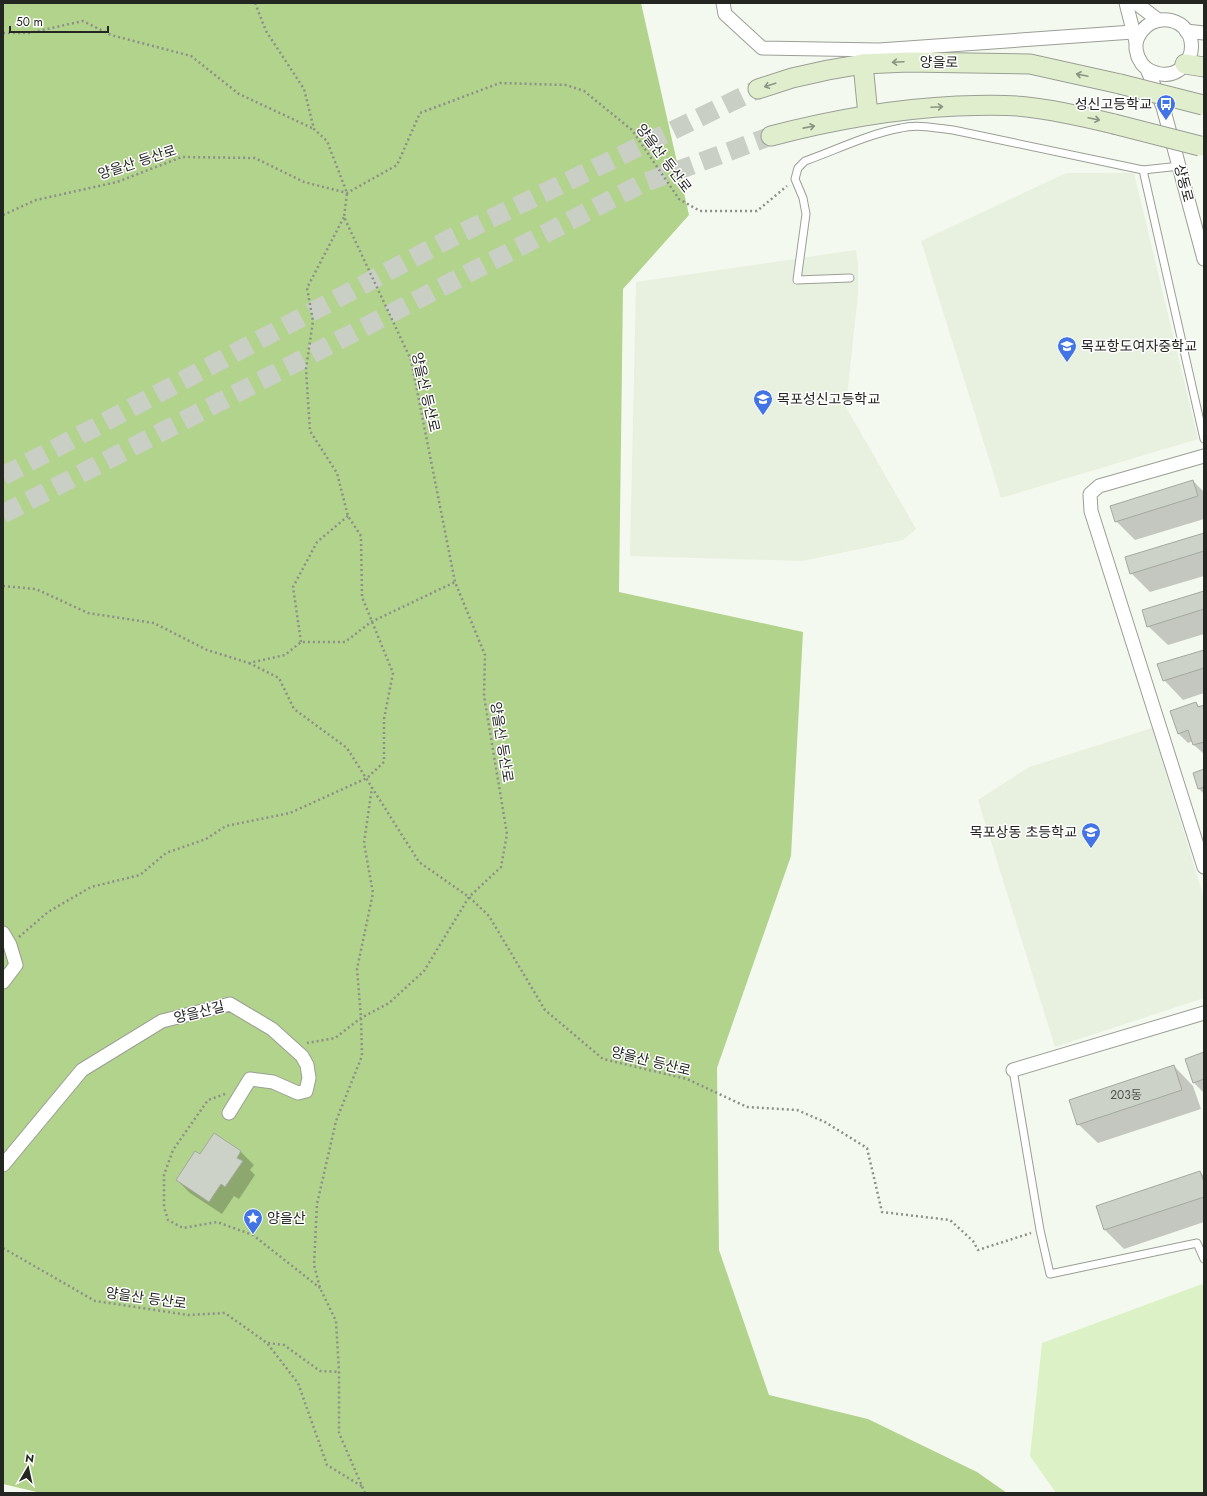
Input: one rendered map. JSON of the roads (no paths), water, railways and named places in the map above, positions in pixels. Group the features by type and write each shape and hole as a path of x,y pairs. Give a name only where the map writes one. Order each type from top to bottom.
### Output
{"street":[{"path":"723,3 725,14 762,48 879,50 1135,37 1150,22 1166,19 1174,21 1186,31 1190,39 1191,48 1190,56 1180,68 1163,107"},
{"path":"1126,3 1135,37 1138,57 1147,69 1160,74 1180,68 1204,67"},
{"path":"1136,3 1158,20"},
{"path":"1186,31 1204,33"},
{"name":"양을로","path":"758,89 792,78 863,64 908,62 1030,64 1120,84 1203,106"},
{"path":"863,64 868,116"},
{"name":"상동로","path":"1147,69 1163,107 1204,259"},
{"path":"771,136 800,128 916,108 999,106 1027,107 1060,112 1114,124 1202,147"},
{"path":"1204,456 1099,486 1090,494 1089,499 1091,511 1204,867"},
{"path":"3,933 10,945 16,965 3,982"},
{"name":"양을산길","path":"3,1165 82,1070 162,1021 230,1004 272,1029 302,1056 307,1064 309,1078 306,1091 298,1093 273,1082 250,1079 229,1113"},
{"path":"1013,1070 1204,1013"}],"lane":[{"path":"850,278 798,280 806,214 803,198 795,179 798,168 805,161 882,133 902,127 926,127 953,130 1143,170 1180,166"},
{"path":"1143,170 1204,439"},
{"path":"1013,1070 1040,1230 1050,1274 1197,1243 1204,1259"}],"tunnel":[{"path":"3,476 451,238 758,89"},
{"path":"3,514 641,184 771,136"}],"place":[{"name":"성신고등학교","path":"1166,121"},
{"name":"목포항도여자중학교","path":"1067,363"},
{"name":"목포성신고등학교","path":"763,416"},
{"name":"목포상동 초등학교","path":"1091,849"},
{"name":"양을산","path":"253,1235"}]}
